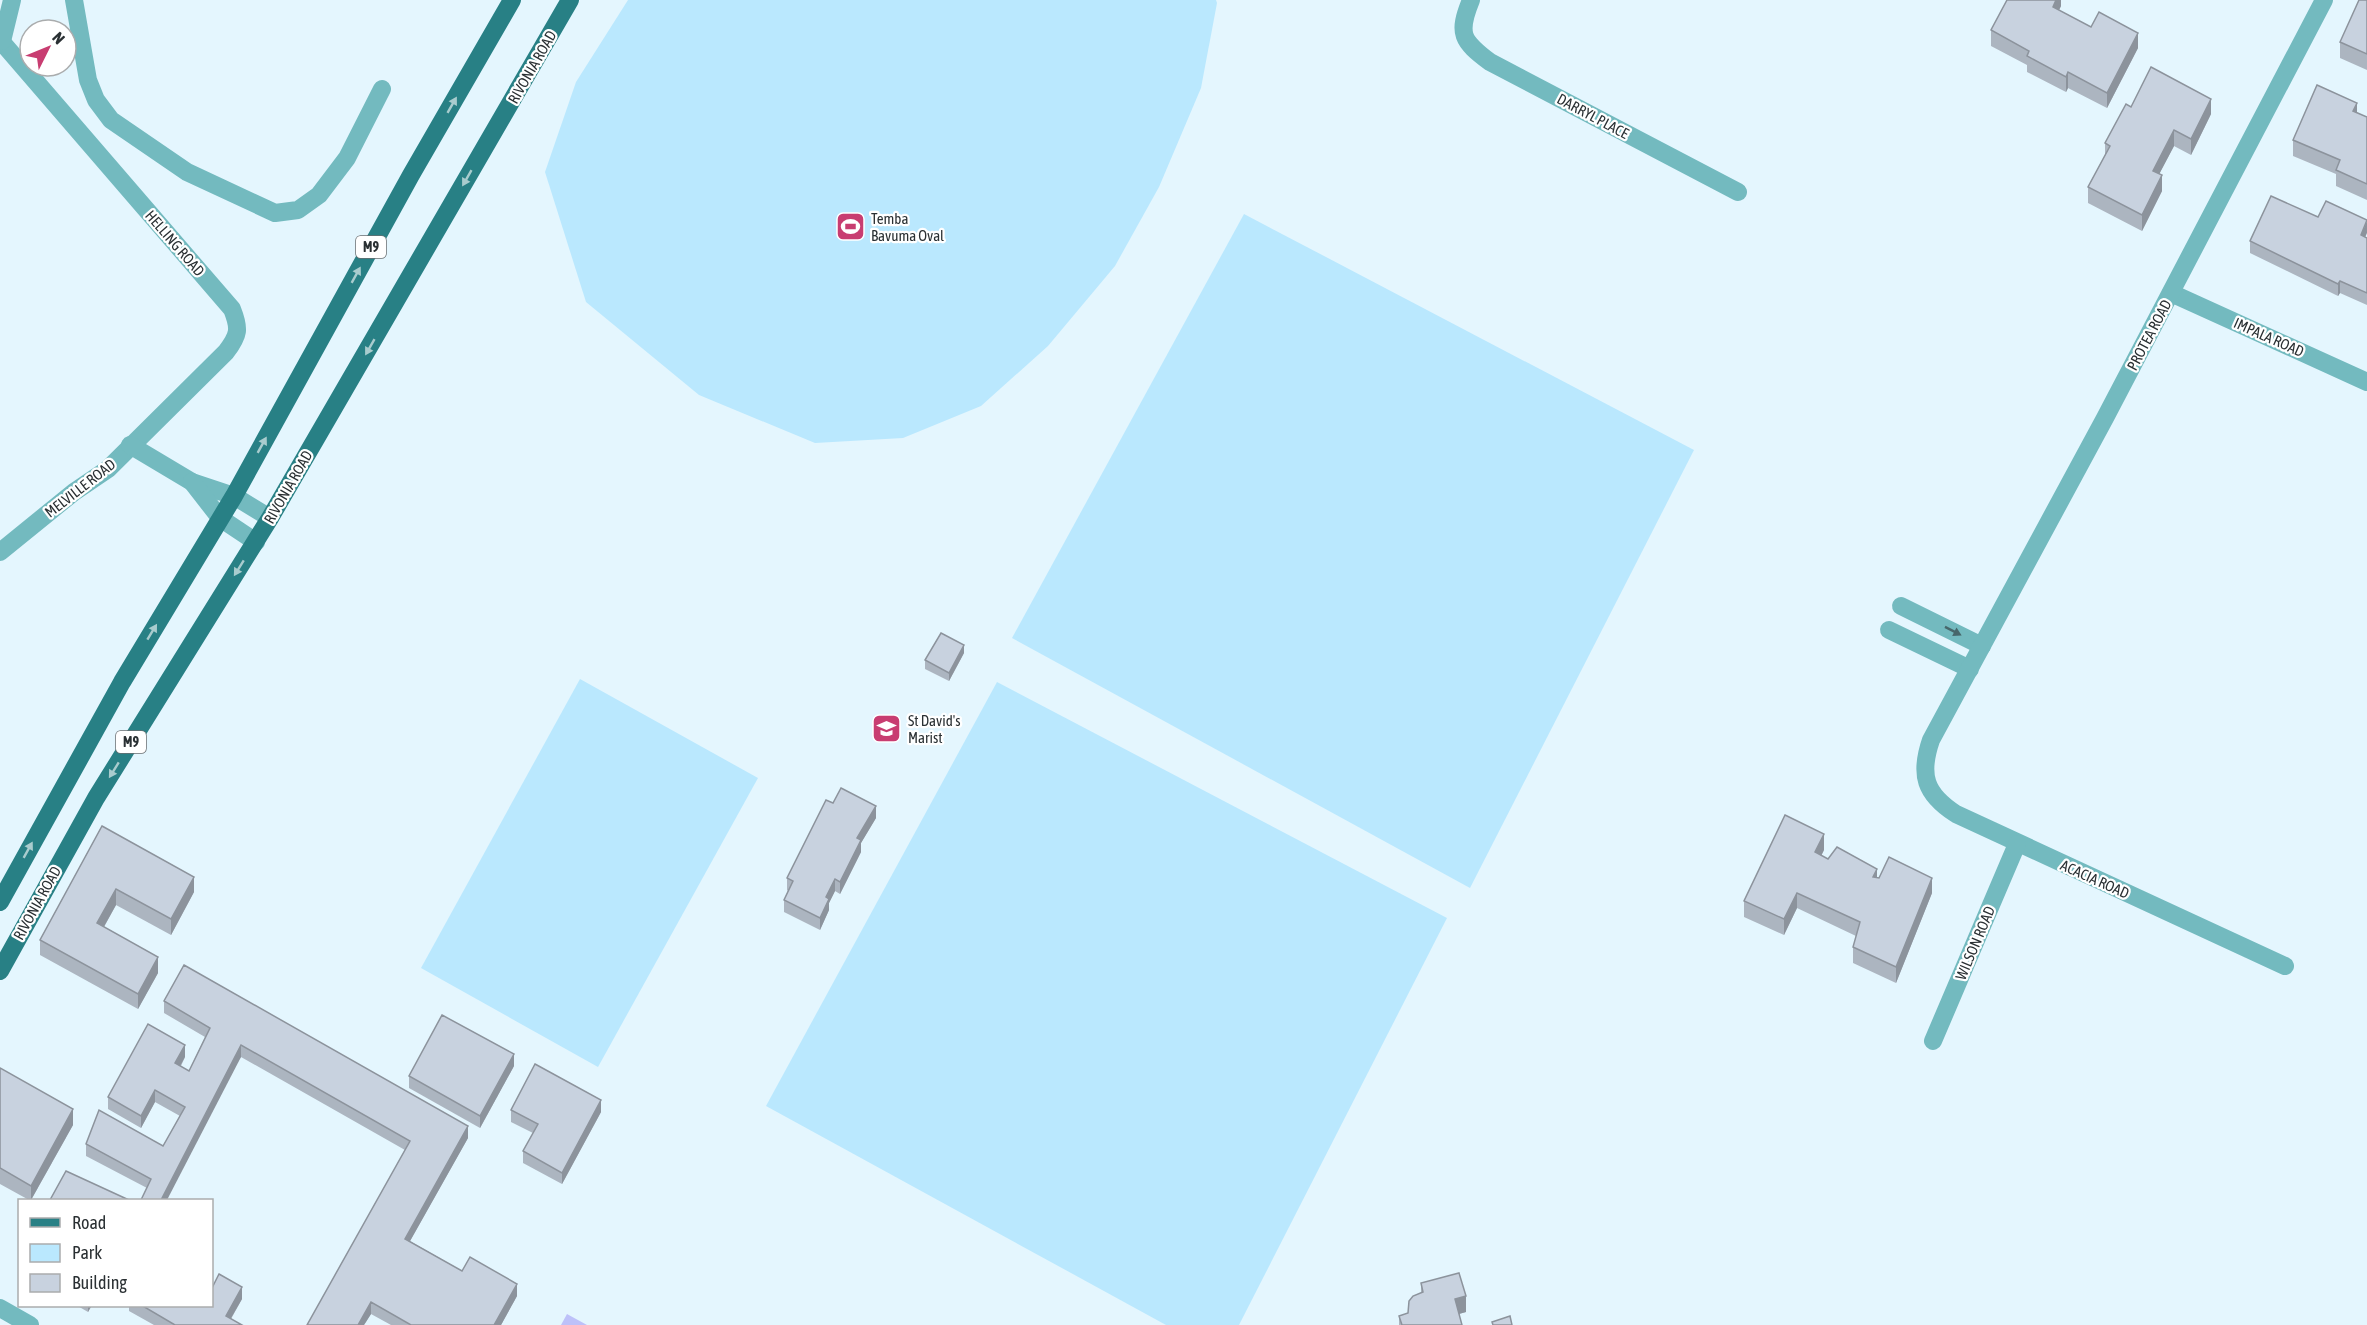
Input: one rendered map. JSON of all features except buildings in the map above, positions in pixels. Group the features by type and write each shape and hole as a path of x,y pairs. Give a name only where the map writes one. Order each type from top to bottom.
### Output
{"main road":[{"name":"M9","path":"0,902 122,682 234,496 411,175 512,0"},
{"name":"RIVONIA ROAD","path":"0,971 96,798 256,542 570,0"}],"street":[{"path":"1,40 12,0"},
{"path":"74,0 88,80 96,100 111,120 187,172 275,213 298,210 319,195 347,158 382,89"},
{"name":"DARRYL PLACE","path":"1471,0 1462,28 1473,50 1490,62 1738,192"},
{"name":"PROTEA ROAD","path":"1925,772 1925,756 1931,740 2171,293 2324,0"},
{"name":"HELLING ROAD","path":"1,40 232,309 238,324 236,339 226,352 130,445"},
{"name":"IMPALA ROAD","path":"2171,293 2365,377"},
{"path":"130,445 192,482 234,496 270,518"},
{"name":"MELVILLE ROAD","path":"0,552 74,492 108,469 130,445"},
{"path":"192,482 220,518 256,542"},
{"path":"1901,606 1982,646"},
{"path":"1889,630 1970,669"},
{"name":"ACACIA ROAD","path":"1925,772 1930,790 1939,803 1956,814 2285,966"},
{"name":"WILSON ROAD","path":"1934,1041 2017,844"},
{"path":"0,1308 30,1325"}],"green space":[{"name":"Temba Bavuma Oval","path":"628,0 1216,0 1217,3 1201,88 1159,187 1115,266 1048,346 981,406 903,438 815,443 699,395 586,302 545,172 576,82"},
{"path":"1244,214 1694,450 1470,888 1012,638"},
{"path":"580,679 758,778 598,1067 421,968"},
{"path":"997,682 1447,918 1239,1325 1166,1325 766,1106"}],"shaded area":[{"path":"567,1314 587,1325 561,1325"}],"place":[{"name":"Temba Bavuma Oval","path":"850,227"},
{"name":"St David's Marist","path":"887,729"}]}
